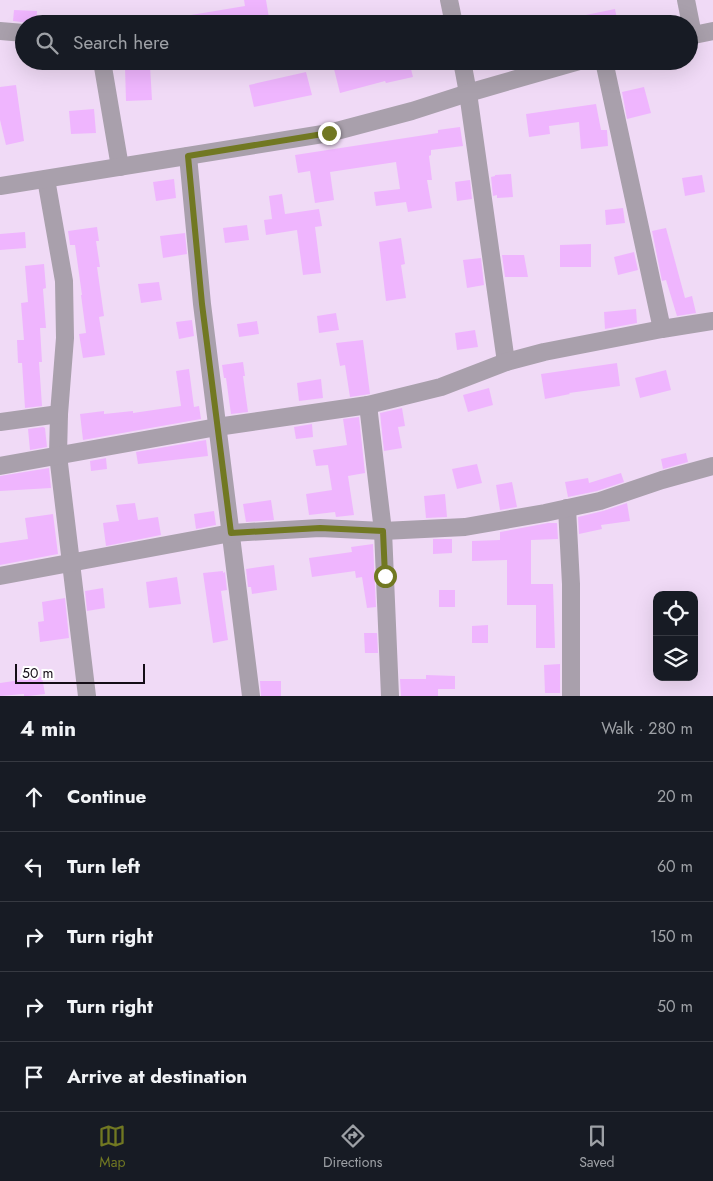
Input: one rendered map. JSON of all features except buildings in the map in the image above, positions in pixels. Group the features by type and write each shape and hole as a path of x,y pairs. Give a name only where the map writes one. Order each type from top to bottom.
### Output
{"street":[{"path":"449,0 452,15"},
{"path":"686,0 688,15"},
{"path":"0,31 15,32"},
{"path":"698,34 713,31"},
{"path":"104,70 120,167"},
{"path":"464,70 506,362"},
{"path":"0,186 329,133 412,111 548,70"},
{"path":"606,70 662,329"},
{"path":"188,156 202,304 251,696"},
{"path":"46,179 64,281 65,338 58,455 87,696"},
{"path":"0,466 217,427 368,405 441,387 506,362 544,352 713,321"},
{"path":"368,405 383,531 390,696"},
{"path":"0,422 59,414"},
{"path":"0,576 231,533 320,528 383,531 465,527 600,501 662,480 713,466"},
{"path":"567,508 571,584 570,696"}],"route":[{"path":"329,133 188,156 202,304 231,533 320,528 383,531 385,576"}]}
